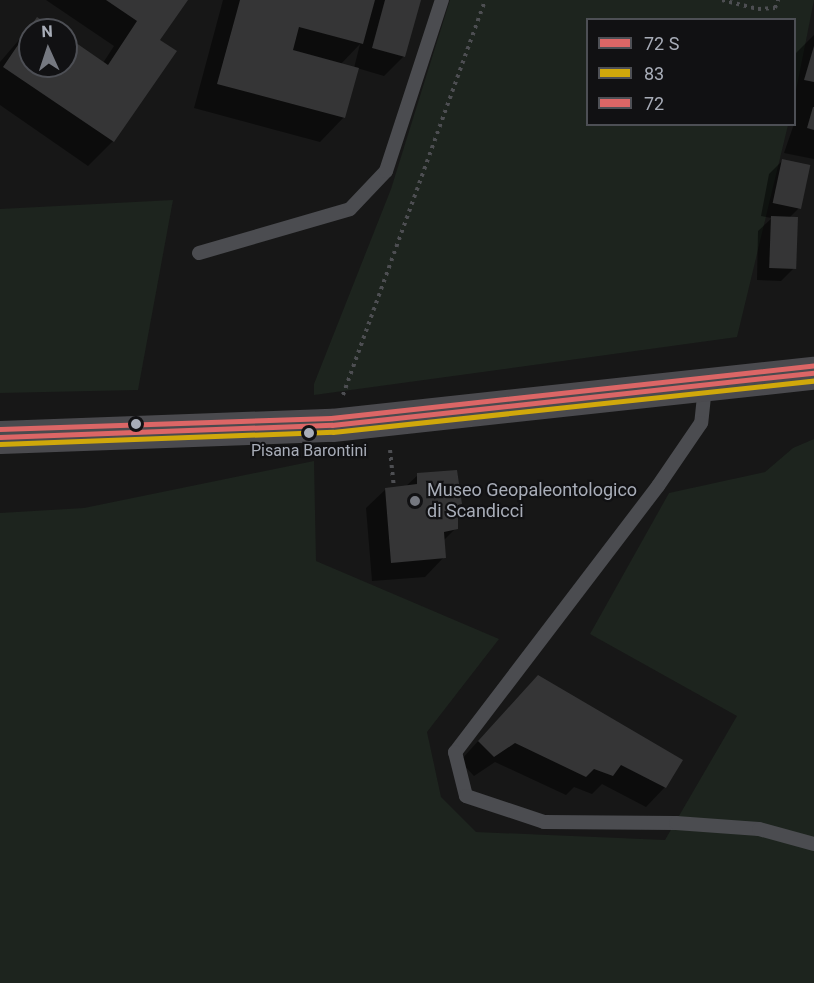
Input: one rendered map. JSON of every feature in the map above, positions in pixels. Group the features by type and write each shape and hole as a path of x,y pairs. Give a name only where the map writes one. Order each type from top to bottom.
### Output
{"main road":[{"path":"0,437 332,425 705,387 814,373"}],"lane":[{"path":"199,253 350,209 386,171 442,0"},
{"path":"705,387 700,423 658,486 456,752 463,785 466,796 544,822 676,823 759,829 814,844"}],"path":[{"path":"332,425 485,0"},
{"path":"722,0 758,9 775,8 778,0"},
{"path":"387,419 394,487"}],"shaded area":[{"path":"450,0 814,0 796,91 796,18 586,18 586,126 788,126 737,337 314,395 314,384 391,189"},
{"path":"173,200 138,390 0,393 0,209"},
{"path":"814,439 814,983 0,983 0,513 84,508 314,461 316,561 499,639 427,732 441,797 476,832 665,840 737,716 590,634 669,493 765,472 793,448"}],"building":[{"path":"106,0 188,0 160,40 177,51 114,142 19,78 78,78 78,44 108,65 137,21"},
{"path":"240,0 375,0 363,44 299,27 293,50 359,68 345,118 217,84"},
{"path":"385,0 421,0 405,57 372,48"},
{"path":"18,45 18,77 3,67"},
{"path":"814,46 814,82 804,80"},
{"path":"814,107 814,130 807,128"},
{"path":"782,159 810,165 801,209 773,203"},
{"path":"771,216 798,217 796,269 769,268"},
{"path":"457,470 462,504 458,505 458,529 444,532 446,558 391,563 385,488 417,484 417,473"},
{"path":"538,675 683,760 666,788 621,765 613,776 594,769 586,777 515,743 494,757 478,741"}],"transit line":[{"name":"72","path":"0,429 331,418 813,366"},
{"path":"0,437 332,425 814,373"},
{"name":"83","path":"0,444 333,432 814,381"}],"place":[{"name":"Pisana Barontini","path":"309,433"},
{"name":"Museo Geopaleontologico di Scandicci","path":"415,501"}]}
